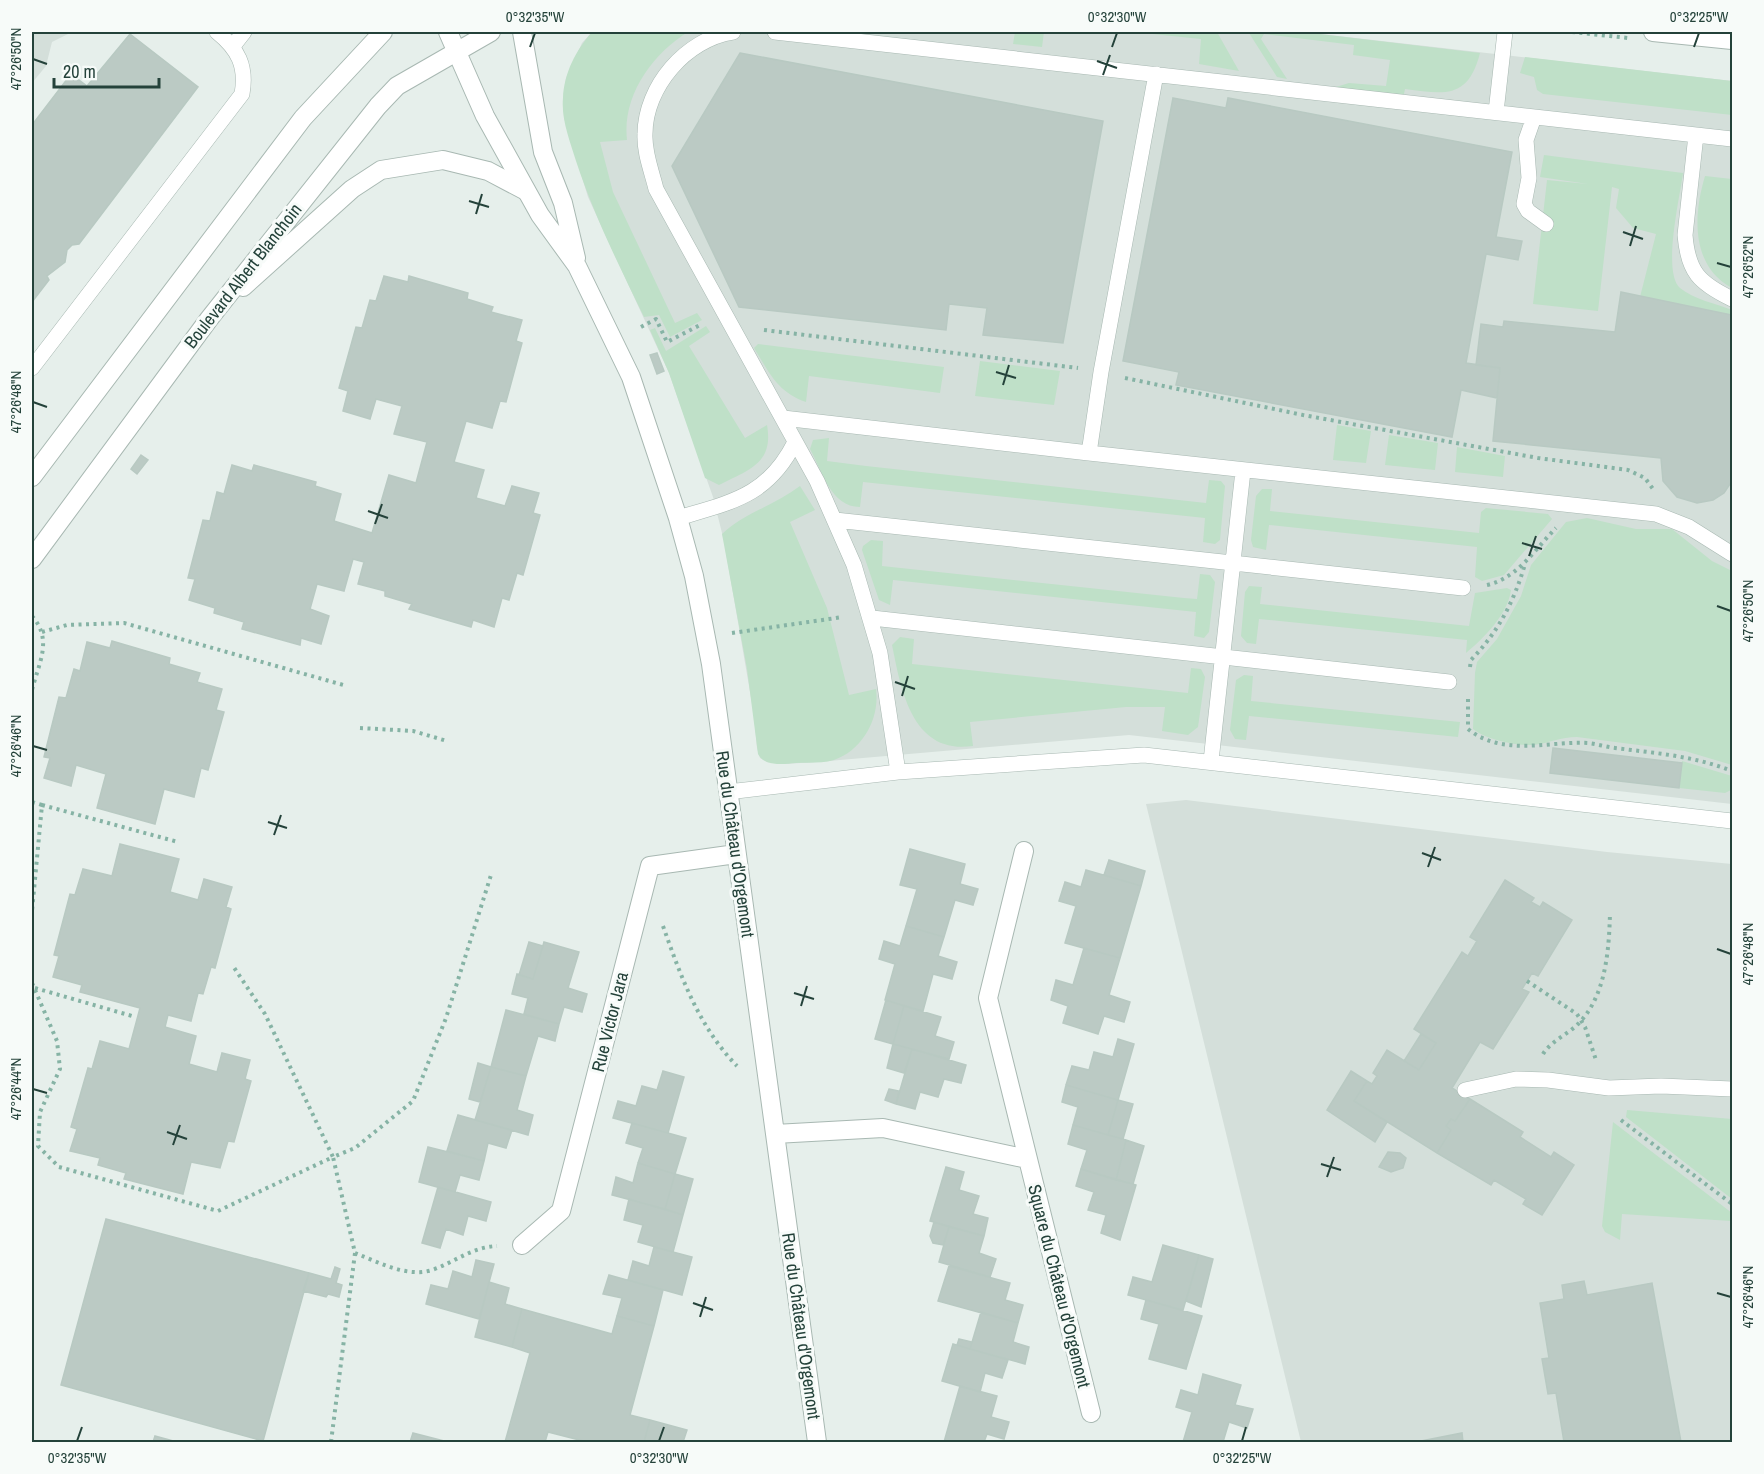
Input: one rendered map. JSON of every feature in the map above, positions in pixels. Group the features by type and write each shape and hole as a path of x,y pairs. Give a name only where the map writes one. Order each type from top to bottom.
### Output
{"street":[{"path":"32,477 303,118 383,32"},
{"name":"Rue du Château d'Orgemont","path":"448,32 458,50 485,116 540,215 577,266 631,377 678,518 694,576 711,664 817,1443"},
{"name":"Boulevard Albert Blanchoin","path":"32,559 209,319 378,106 397,86 491,32"},
{"name":"Rue du Château d'Orgemont","path":"522,32 543,152 563,203 577,266"},
{"path":"1653,32 1732,40"},
{"path":"209,319 352,189 381,170 443,160 488,171 526,191"},
{"name":"Square du Château d'Orgemont","path":"1024,851 988,998 1090,1413"},
{"name":"Rue Victor Jara","path":"522,1245 561,1211 650,866 736,854"},
{"name":"Square du Château d'Orgemont","path":"775,1134 883,1128 1027,1159"}],"lane":[{"path":"32,368 242,94 243,65 233,46 217,32"},
{"path":"233,46 244,32"},
{"path":"733,32 708,40 673,66 652,100 644,135 657,189 730,326 817,481 854,564 871,614 888,699 898,772"},
{"path":"775,32 1732,139"},
{"path":"1496,112 1505,32"},
{"path":"1089,453 1101,372 1156,74"},
{"path":"1534,117 1526,140 1529,178 1524,204 1528,211 1546,224"},
{"path":"1696,135 1684,235 1686,251 1690,267 1702,282 1732,299"},
{"path":"783,418 1243,471 1656,514 1689,527 1732,554"},
{"path":"678,518 743,498 760,488 786,459 795,442"},
{"path":"1211,761 1243,471"},
{"path":"835,520 1462,588"},
{"path":"871,614 1449,682"},
{"path":"728,792 898,772 1144,755 1732,821"},
{"path":"1465,1090 1516,1079 1548,1080 1609,1088 1661,1086 1732,1089"}],"path":[{"path":"641,327 656,319 667,342 703,323 1087,369"},
{"path":"1123,378 1163,388 1538,458 1628,470 1645,478 1654,491"},
{"path":"1470,672 1471,660 1499,628 1517,591 1525,564 1539,545 1579,507"},
{"path":"1462,588 1494,583 1525,564"},
{"path":"728,633 871,614"},
{"path":"32,616 45,642 32,690"},
{"path":"42,632 66,625 124,623 347,686"},
{"path":"1468,693 1468,729 1484,739 1526,747 1591,743 1698,760 1732,771"},
{"path":"360,728 413,731 447,741"},
{"path":"32,801 178,842"},
{"path":"32,911 42,805"},
{"path":"32,983 57,1041 60,1069 40,1112 38,1146 59,1167 218,1212 356,1148 413,1101 446,1018 491,875"},
{"path":"644,890 661,920 686,988 710,1033 742,1071"},
{"path":"1542,1061 1546,1049 1582,1020 1598,990 1606,966 1610,913"},
{"path":"233,966 265,1014 333,1157 356,1253 331,1443"},
{"path":"1527,981 1571,1009 1582,1020 1598,1067"},
{"path":"33,988 132,1016"},
{"path":"1621,1120 1732,1204"},
{"path":"356,1253 395,1269 430,1270 480,1247 522,1245"}],"shaded area":[{"path":"32,32 72,32 52,42 46,66 32,83"},
{"path":"592,32 1303,32 1732,81 1732,804 1129,735 817,762 784,764 767,762 760,758 724,541 713,497 669,373 588,197 564,118 563,99 566,78 582,43"},
{"path":"1186,800 1607,852 1732,864 1732,1442 1301,1442 1146,804"}],"green space":[{"path":"592,32 688,32 663,52 642,78 629,108 627,140 600,142 613,192 675,323 697,313 702,320 670,337 659,315 644,317 599,221 566,130 563,106 568,71 576,54"},
{"path":"1015,32 1044,32 1042,47 1013,44"},
{"path":"1133,32 1217,32 1239,71 1199,64 1201,39"},
{"path":"1232,32 1303,32 1480,53 1469,79 1461,86 1443,92 1405,89 1403,99 1336,87 1349,83 1386,86 1390,60 1353,55 1354,45 1264,34 1261,39 1287,79 1277,77 1249,33"},
{"path":"1525,57 1732,81 1732,115 1543,94 1537,90 1534,77 1520,73"},
{"path":"1544,155 1683,173 1672,251 1675,279 1685,292 1732,310 1732,315 1640,297 1656,234 1633,228 1616,208 1619,189 1612,187 1598,311 1533,304 1547,180 1588,184 1540,177"},
{"path":"1705,176 1732,179 1732,288 1719,279 1709,267 1702,253 1697,223"},
{"path":"706,326 710,332 689,346 745,438 767,425 767,449 763,457 749,470 719,485 705,478 669,373 650,330 655,328 666,351"},
{"path":"758,344 944,367 940,393 809,376 806,402 788,393 769,373 754,348"},
{"path":"980,361 1060,371 1054,405 975,396"},
{"path":"1337,425 1371,431 1366,463 1333,460"},
{"path":"1389,435 1438,443 1435,470 1385,465"},
{"path":"829,438 827,461 866,466 1206,503 1209,480 1221,481 1225,486 1220,540 1215,544 1203,542 1205,518 863,482 860,507 850,505 842,501 829,486 810,449 813,440"},
{"path":"1457,447 1505,456 1503,477 1455,472"},
{"path":"800,486 815,510 790,522 827,608 849,695 876,689 877,700 867,732 853,749 844,755 825,762 775,764 765,761 758,754 747,669 722,534 740,520"},
{"path":"1262,489 1272,489 1270,511 1479,533 1481,512 1486,508 1548,514 1552,519 1504,575 1482,581 1475,577 1477,547 1269,525 1266,550 1253,547 1251,540 1256,496"},
{"path":"1587,518 1636,529 1672,529 1712,561 1732,571 1732,765 1685,751 1577,737 1534,745 1502,742 1473,729 1477,662 1497,639 1521,596 1531,565 1566,522"},
{"path":"871,540 883,541 882,566 1184,598 1197,599 1200,574 1210,575 1215,582 1209,632 1204,638 1194,636 1196,612 893,580 890,605 879,600 862,550 863,546"},
{"path":"1249,586 1262,587 1260,604 1469,626 1475,593 1507,588 1511,590 1500,617 1466,653 1467,640 1259,619 1256,644 1247,643 1241,636 1245,592"},
{"path":"900,637 914,639 912,664 1188,693 1191,668 1201,669 1205,677 1198,727 1188,735 1162,731 1165,707 1126,707 970,722 973,746 952,746 935,740 922,729 913,715 905,698 892,645"},
{"path":"1244,675 1253,676 1251,701 1460,722 1458,737 1249,716 1246,740 1235,739 1230,730 1236,680"},
{"path":"1682,761 1732,776 1731,790 1725,793 1679,788"},
{"path":"1627,1110 1732,1119 1732,1199 1626,1117"},
{"path":"1613,1122 1732,1213 1731,1221 1622,1214 1620,1240 1605,1232 1602,1226"}],"building":[{"path":"130,34 198,87 79,244 72,245 67,250 65,262 47,276 49,280 32,302 32,125 71,74 87,86"},
{"path":"740,53 1103,121 1063,343 983,335 987,308 949,304 946,330 739,307 672,166"},
{"path":"1173,98 1226,108 1228,98 1512,152 1496,237 1522,241 1518,260 1486,254 1466,363 1500,368 1497,398 1461,390 1452,437 1176,385 1179,372 1123,361"},
{"path":"384,276 408,282 409,276 468,293 467,299 493,307 491,312 522,320 516,341 522,343 506,402 500,401 492,428 466,421 454,462 484,470 476,498 505,506 512,486 539,493 533,513 540,515 523,575 517,573 509,600 502,598 494,627 473,620 471,627 409,609 412,604 385,596 385,591 358,584 364,562 353,559 344,591 317,584 310,609 329,616 321,644 301,638 300,645 242,629 244,622 214,613 215,608 189,600 195,579 188,578 203,520 210,521 217,492 224,494 232,465 252,471 254,465 316,482 315,486 341,494 334,521 372,533 389,475 416,483 427,442 394,434 402,406 376,399 370,419 343,411 348,391 339,388 356,327 362,328 370,300 376,301"},
{"path":"1621,292 1732,315 1732,481 1724,493 1713,500 1697,503 1677,497 1663,481 1661,458 1493,441 1500,368 1476,365 1481,324 1503,327 1504,321 1615,332"},
{"path":"657,353 664,371 657,374 650,355"},
{"path":"141,455 148,460 137,474 131,469"},
{"path":"112,641 170,658 169,664 200,673 197,682 222,689 216,710 224,712 208,770 201,768 194,797 164,789 155,824 97,808 106,774 76,765 71,786 44,778 50,758 44,757 59,697 66,698 74,669 80,671 87,642 110,648"},
{"path":"1553,748 1682,763 1679,788 1550,773"},
{"path":"120,844 179,859 170,892 198,900 204,879 232,887 226,907 231,909 215,968 211,967 203,994 198,993 191,1021 168,1015 165,1027 196,1036 189,1064 217,1072 222,1053 250,1060 245,1079 251,1081 234,1142 228,1141 220,1168 191,1162 183,1194 124,1179 126,1173 98,1165 100,1158 70,1151 77,1129 71,1127 88,1068 92,1069 100,1041 129,1049 140,1008 80,992 82,985 53,977 59,956 54,955 70,894 75,895 83,869 112,876"},
{"path":"910,849 965,864 960,884 978,889 973,905 955,900 944,937 906,926 917,889 900,885"},
{"path":"1109,860 1145,871 1141,886 1104,875"},
{"path":"1086,870 1141,886 1120,958 1065,943 1076,906 1059,901 1065,882 1081,887"},
{"path":"1505,880 1534,898 1531,902 1540,907 1543,902 1572,920 1538,976 1532,973 1522,989 1529,992 1493,1049 1480,1042 1452,1088 1470,1099 1455,1121 1451,1119 1446,1126 1451,1130 1437,1153 1354,1101 1367,1081 1372,1084 1377,1076 1373,1073 1387,1050 1419,1070 1436,1043 1414,1029 1462,952 1468,956 1477,941 1470,937"},
{"path":"906,926 944,937 938,956 957,962 952,979 933,974 923,1011 885,1000 895,964 879,959 884,941 900,946"},
{"path":"529,942 543,946 533,979 519,975"},
{"path":"544,942 579,952 568,988 587,994 582,1012 564,1007 559,1024 524,1014 528,998 512,994 517,974 533,979"},
{"path":"1084,948 1120,958 1109,995 1130,1002 1124,1022 1104,1016 1098,1034 1063,1023 1068,1006 1051,1000 1056,980 1073,985"},
{"path":"886,1000 904,1006 893,1044 875,1039"},
{"path":"904,1006 941,1017 935,1036 954,1042 949,1059 893,1044"},
{"path":"506,1010 559,1024 555,1041 538,1036 526,1076 491,1067"},
{"path":"1421,1034 1436,1043 1419,1070 1404,1061"},
{"path":"1118,1039 1134,1044 1118,1100 1066,1085 1072,1066 1089,1070 1094,1052 1113,1057"},
{"path":"893,1044 912,1049 904,1073 887,1068"},
{"path":"912,1049 966,1065 961,1083 944,1079 938,1097 920,1092 915,1109 896,1104"},
{"path":"478,1063 491,1067 480,1102 469,1099"},
{"path":"491,1067 526,1076 517,1110 533,1115 528,1135 475,1120"},
{"path":"663,1071 684,1077 668,1133 613,1118 618,1101 636,1106 642,1086 657,1090"},
{"path":"1351,1071 1367,1081 1354,1101 1387,1122 1375,1142 1327,1110"},
{"path":"1066,1085 1118,1100 1108,1135 1073,1125 1078,1107 1062,1102"},
{"path":"889,1089 899,1091 896,1104 885,1100"},
{"path":"1470,1099 1523,1132 1520,1137 1551,1157 1554,1152 1574,1165 1542,1215 1523,1204 1526,1199 1494,1180 1491,1185 1437,1153 1451,1130 1446,1126 1451,1119 1455,1121"},
{"path":"1118,1100 1133,1104 1123,1139 1108,1135"},
{"path":"458,1115 512,1130 506,1148 488,1143 484,1161 447,1151"},
{"path":"632,1123 686,1138 675,1174 638,1163 643,1148 626,1143"},
{"path":"1073,1125 1126,1140 1116,1180 1081,1169 1087,1150 1068,1144"},
{"path":"1126,1140 1144,1146 1133,1184 1116,1180"},
{"path":"428,1147 484,1161 479,1180 460,1175 455,1192 419,1182"},
{"path":"1388,1152 1400,1153 1406,1158 1403,1168 1391,1172 1379,1167"},
{"path":"638,1163 675,1174 665,1209 612,1195 616,1177 633,1183"},
{"path":"946,1167 964,1172 959,1190 979,1196 973,1214 988,1218 984,1236 930,1221"},
{"path":"1081,1169 1136,1185 1120,1240 1101,1233 1106,1215 1088,1210 1094,1192 1076,1186"},
{"path":"675,1174 693,1179 683,1215 665,1209"},
{"path":"438,1187 491,1202 486,1221 468,1216 463,1235 446,1229 440,1248 422,1243"},
{"path":"629,1199 683,1215 673,1252 638,1242 643,1225 624,1220"},
{"path":"106,1219 309,1273 263,1441 61,1385"},
{"path":"934,1222 949,1227 943,1245 933,1243 930,1236"},
{"path":"949,1227 984,1236 979,1253 996,1259 990,1277 939,1262"},
{"path":"1163,1245 1199,1255 1183,1310 1128,1295 1133,1277 1152,1282"},
{"path":"654,1247 692,1257 682,1295 628,1280 633,1261 649,1266"},
{"path":"1199,1255 1213,1259 1201,1307 1186,1301"},
{"path":"476,1260 494,1264 479,1319 426,1304 431,1285 448,1289 453,1271 472,1277"},
{"path":"949,1266 1010,1283 1005,1300 1023,1305 1018,1323 938,1301"},
{"path":"335,1267 340,1269 336,1283 342,1285 339,1297 328,1294 326,1297 303,1291 309,1273 331,1279"},
{"path":"609,1275 663,1290 654,1326 617,1316 622,1298 603,1294"},
{"path":"1584,1281 1587,1295 1652,1283 1681,1442 1564,1442 1556,1393 1548,1394 1542,1359 1549,1358 1540,1303 1564,1299 1562,1285"},
{"path":"489,1282 509,1288 505,1304 522,1309 512,1347 475,1337"},
{"path":"1146,1300 1202,1316 1186,1369 1149,1359 1159,1324 1141,1319"},
{"path":"522,1309 612,1334 617,1316 654,1326 630,1415 650,1420 644,1442 587,1442 548,1432 545,1442 505,1442 530,1353 512,1347"},
{"path":"981,1312 1018,1323 1013,1342 1029,1347 1025,1364 970,1349"},
{"path":"959,1339 972,1342 970,1349 957,1345"},
{"path":"953,1344 1008,1360 1002,1378 985,1373 980,1392 942,1381"},
{"path":"1203,1374 1241,1385 1235,1405 1253,1409 1247,1428 1229,1422 1223,1442 1183,1442 1192,1412 1176,1407 1181,1390 1198,1395"},
{"path":"960,1386 997,1396 991,1417 1009,1422 1004,1439 987,1434 984,1442 944,1442"},
{"path":"650,1420 687,1430 683,1442 644,1442"},
{"path":"413,1433 448,1442 410,1442"},
{"path":"1462,1433 1463,1442 1416,1442"},
{"path":"155,1436 177,1442 153,1442"}]}
